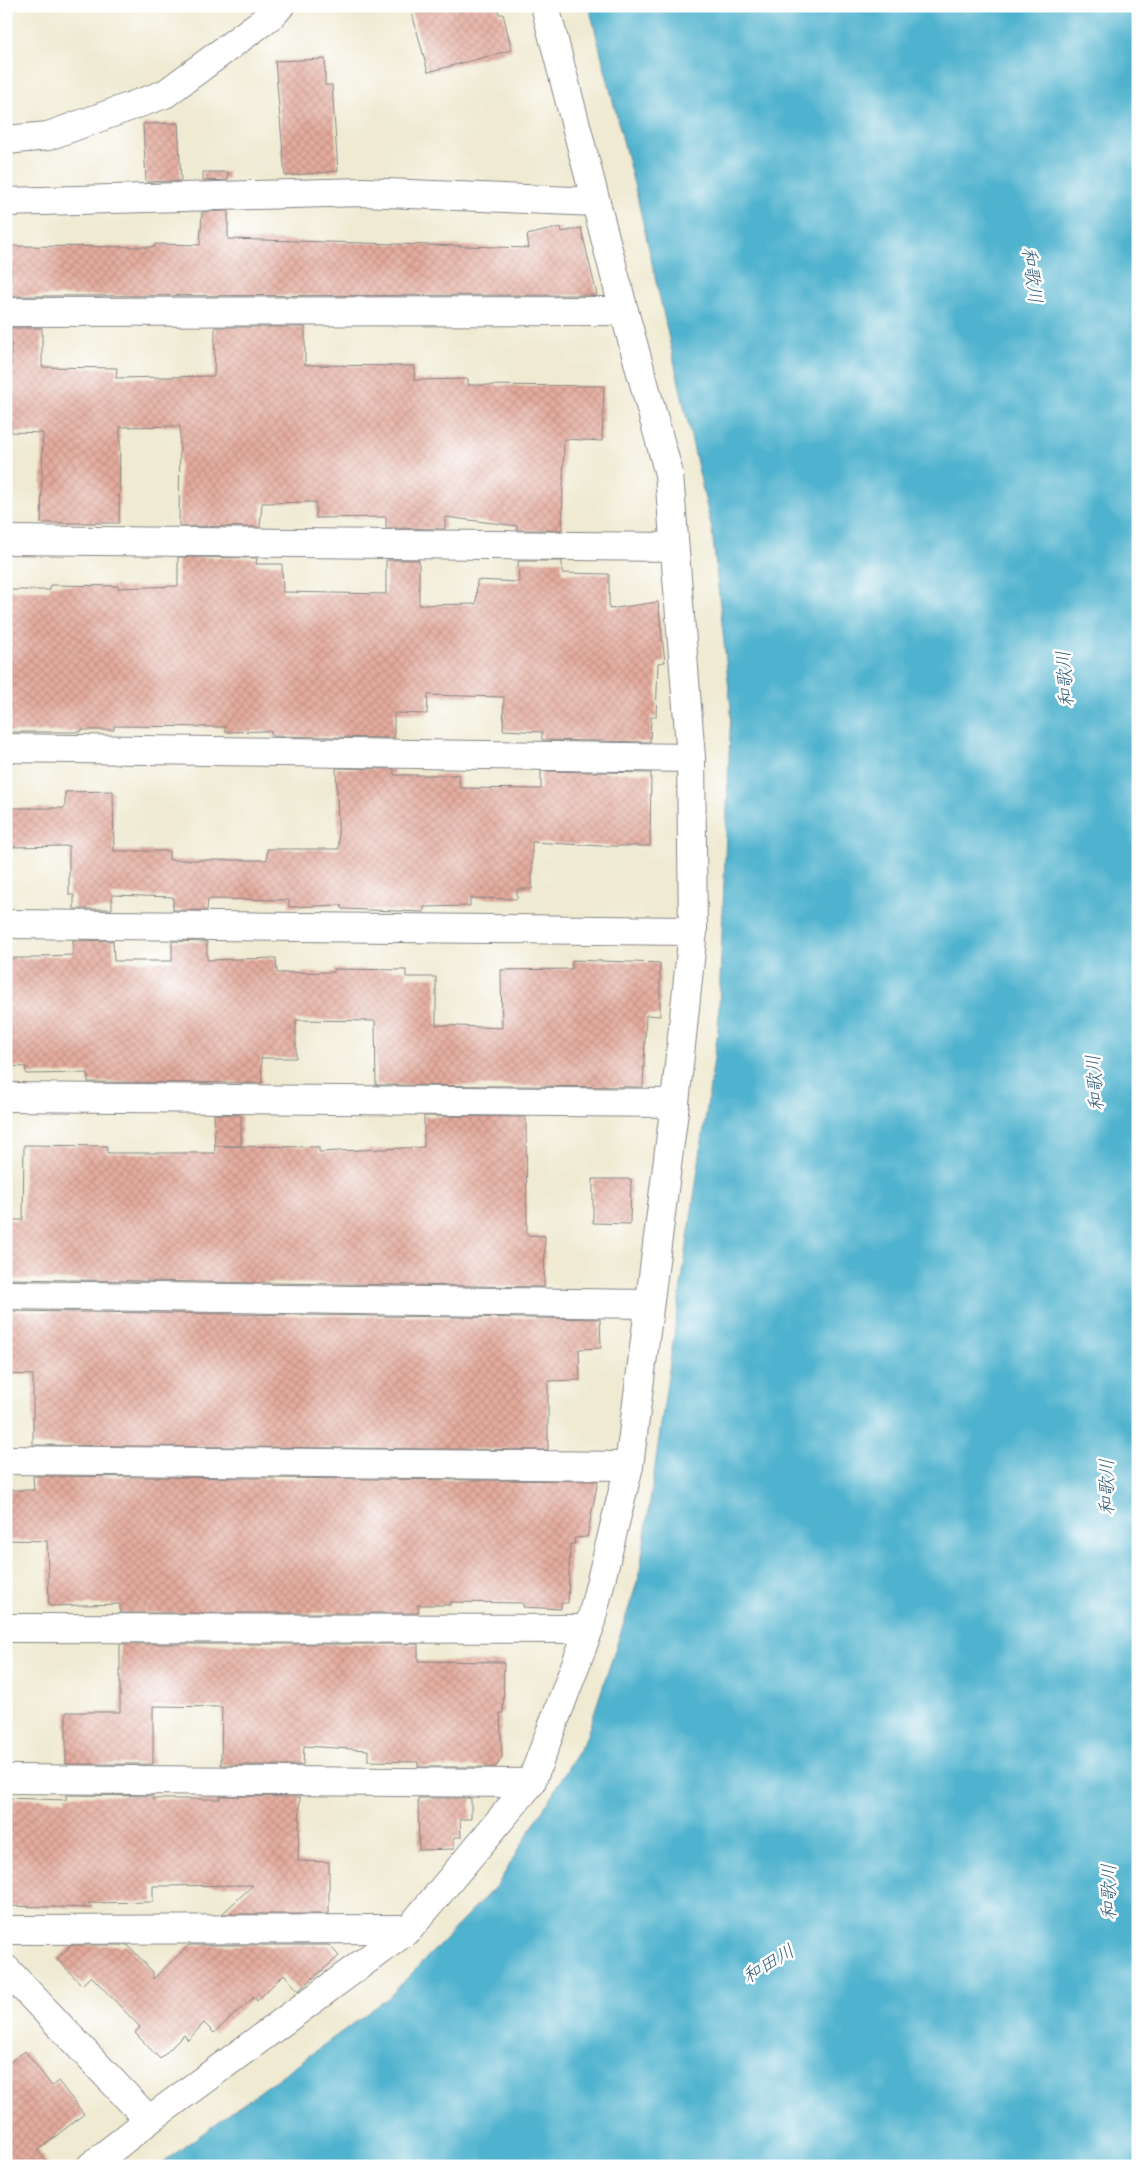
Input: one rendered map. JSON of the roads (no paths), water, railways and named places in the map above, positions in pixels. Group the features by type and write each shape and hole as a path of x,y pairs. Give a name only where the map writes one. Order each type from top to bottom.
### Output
{"street":[{"path":"6,140 48,136 165,94 273,14 280,6"},
{"path":"90,2166 409,1930 530,1782 589,1629 629,1466 648,1304 675,1103 693,931 691,758 669,474 545,6"},
{"path":"6,202 363,192 596,202"},
{"path":"6,312 624,310"},
{"path":"6,540 674,547"},
{"path":"6,748 691,758"},
{"path":"6,924 693,931"},
{"path":"6,1097 675,1103"},
{"path":"6,1295 648,1304"},
{"path":"6,1460 629,1466"},
{"path":"6,1628 589,1629"},
{"path":"6,1780 530,1782"},
{"path":"6,1930 409,1930"},
{"path":"6,1969 150,2120"}],"water":[{"path":"589,6 1138,6 1138,2166 158,2166 388,1998 498,1884 586,1738 639,1577 718,1031 731,708 712,530 637,196"}],"water label":[{"name":"和歌川","path":"1033,275"},
{"name":"和歌川","path":"1064,679"},
{"name":"和歌川","path":"1094,1083"},
{"name":"和歌川","path":"1106,1487"},
{"name":"和歌川","path":"1108,1892"},
{"name":"和田川","path":"768,1963"}]}
